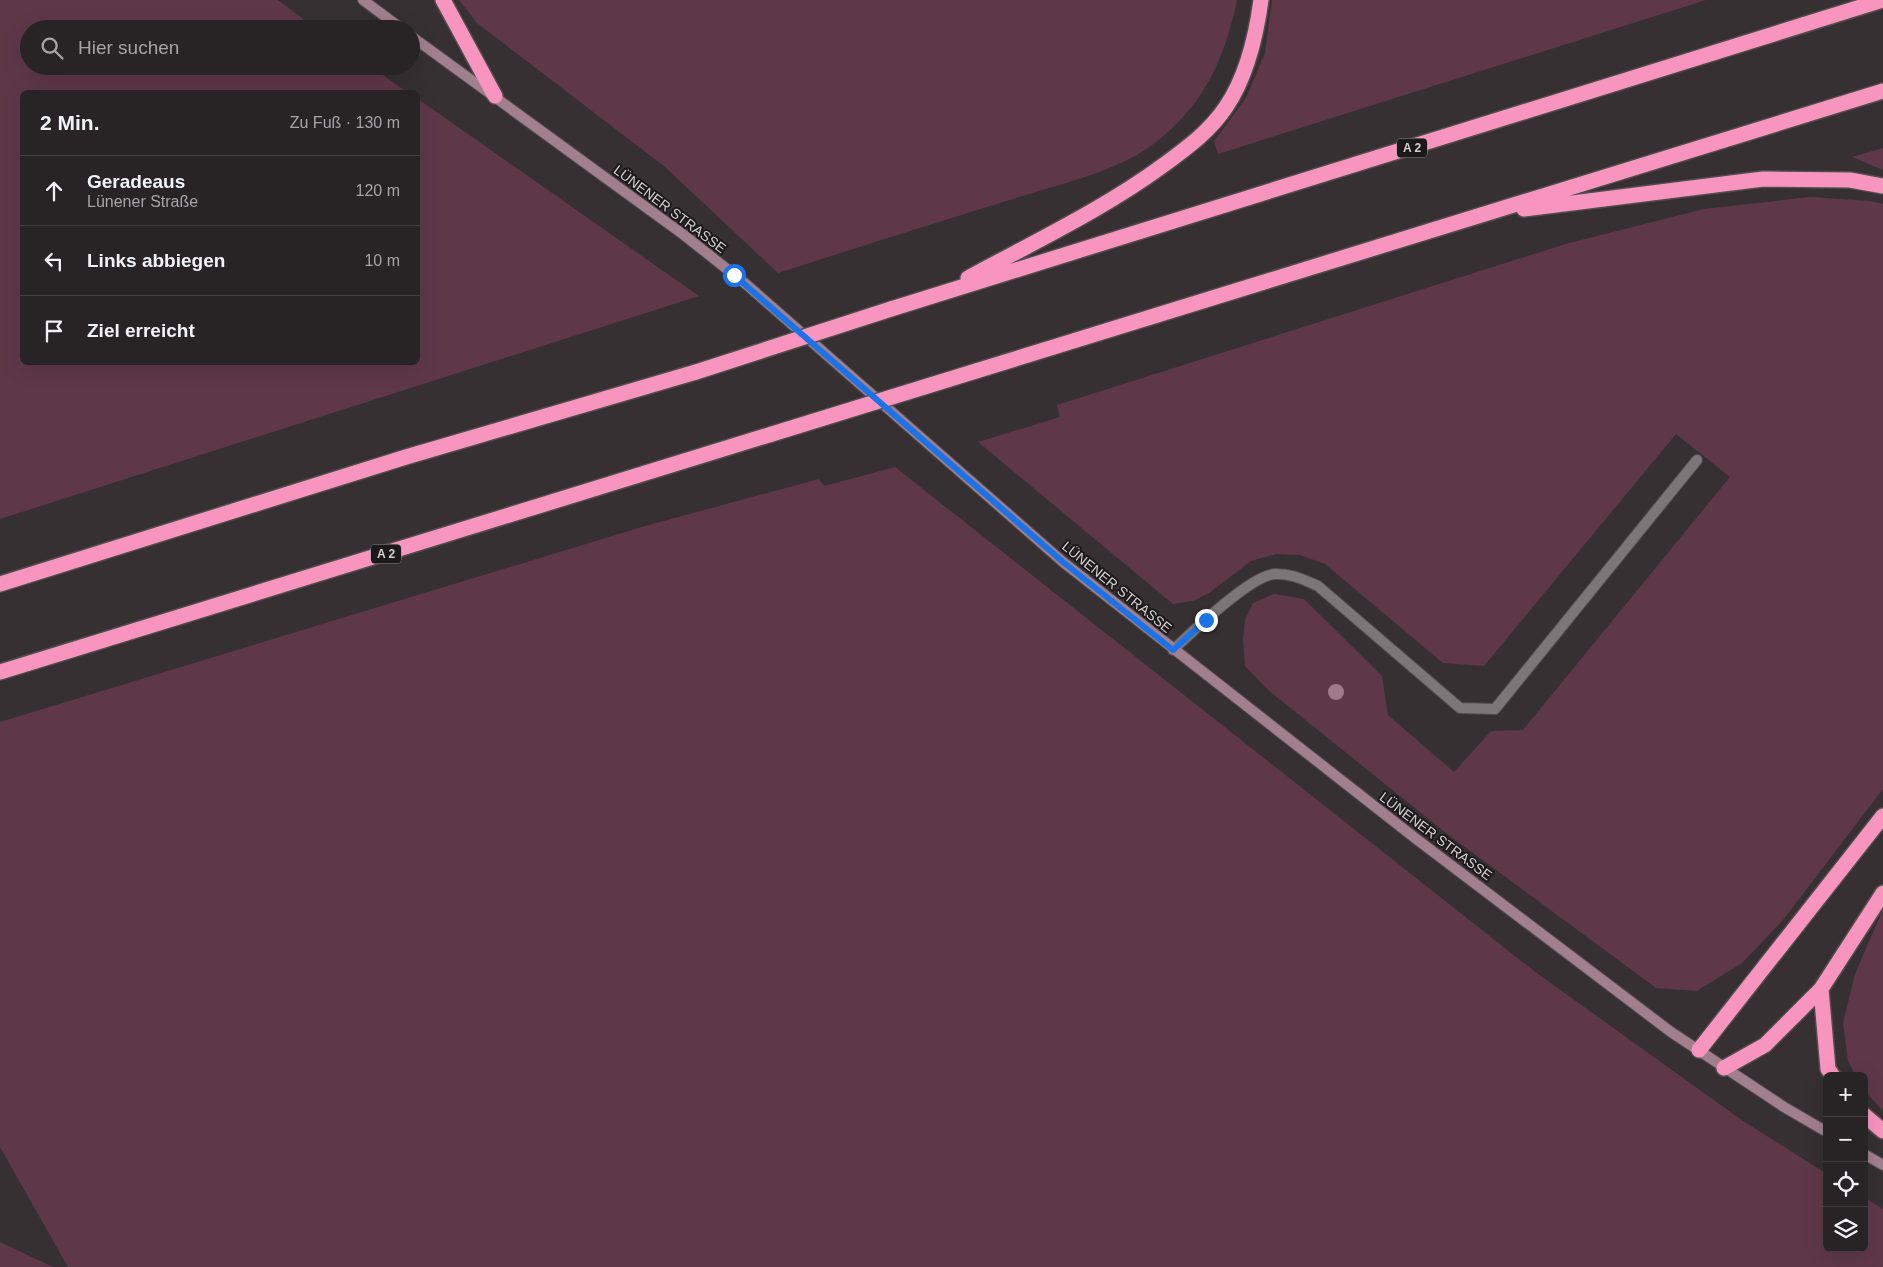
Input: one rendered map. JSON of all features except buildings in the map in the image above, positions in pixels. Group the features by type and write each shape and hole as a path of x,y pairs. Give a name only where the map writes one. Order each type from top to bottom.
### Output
{"highway":[{"path":"443,0 496,96"},
{"path":"940,293 1132,188 1198,140 1226,108 1241,79 1256,34 1261,0"},
{"name":"A 2","path":"0,584 406,457 696,372 940,293 1883,0"},
{"name":"A 2","path":"0,672 1883,91"},
{"path":"1485,214 1763,179 1850,180 1883,186"},
{"path":"1699,1050 1883,816"},
{"path":"1724,1068 1765,1045 1821,989 1883,892"},
{"path":"1821,989 1828,1069 1830,1072"},
{"path":"1866,1117 1883,1131"}],"main road":[{"path":"363,0 390,20"},
{"name":"LÜNENER STRASSE","path":"420,42 684,235 747,285 1063,562 1415,838 1672,1032 1724,1068 1823,1130"},
{"path":"1868,1156 1883,1165"}],"lane":[{"path":"1173,650 1199,625 1254,583 1273,574 1294,575 1318,586 1460,708 1495,709 1697,460"}],"shaded area":[{"path":"0,0 278,0 305,20 20,20 20,75 383,75 404,90 20,90 20,365 420,365 420,100 699,296 0,519"},
{"path":"459,0 1237,0 1226,40 1211,77 1190,109 1160,139 1144,150 1127,160 1090,175 778,273 665,167 477,23"},
{"path":"1272,0 1706,0 1218,154 1214,141 1246,98 1265,53"},
{"path":"1883,148 1883,170 1852,157"},
{"path":"1810,197 1871,201 1883,204 1883,789 1783,920 1742,963 1697,991 1656,988 1446,833 1268,690 1245,666 1243,640 1245,620 1253,603 1274,594 1304,599 1382,676 1388,715 1454,772 1491,731 1523,730 1730,477 1676,434 1484,666 1443,663 1325,564 1300,555 1276,554 1251,561 1209,593 1193,601 1173,604 978,442 1060,417 1057,405 1569,243 1704,209"},
{"path":"895,467 1534,971 1743,1121 1823,1171 1823,1252 1868,1252 1868,1200 1883,1209 1883,1267 68,1267 0,1147 0,722 645,526 819,479 824,486"},
{"path":"1883,909 1883,1111 1868,1094 1868,1072 1854,1072 1848,1061 1843,1023 1855,974"},
{"path":"0,1242 53,1267 0,1267"}],"route":[{"path":"734,275 928,442 1063,562 1173,650 1206,620"}]}
